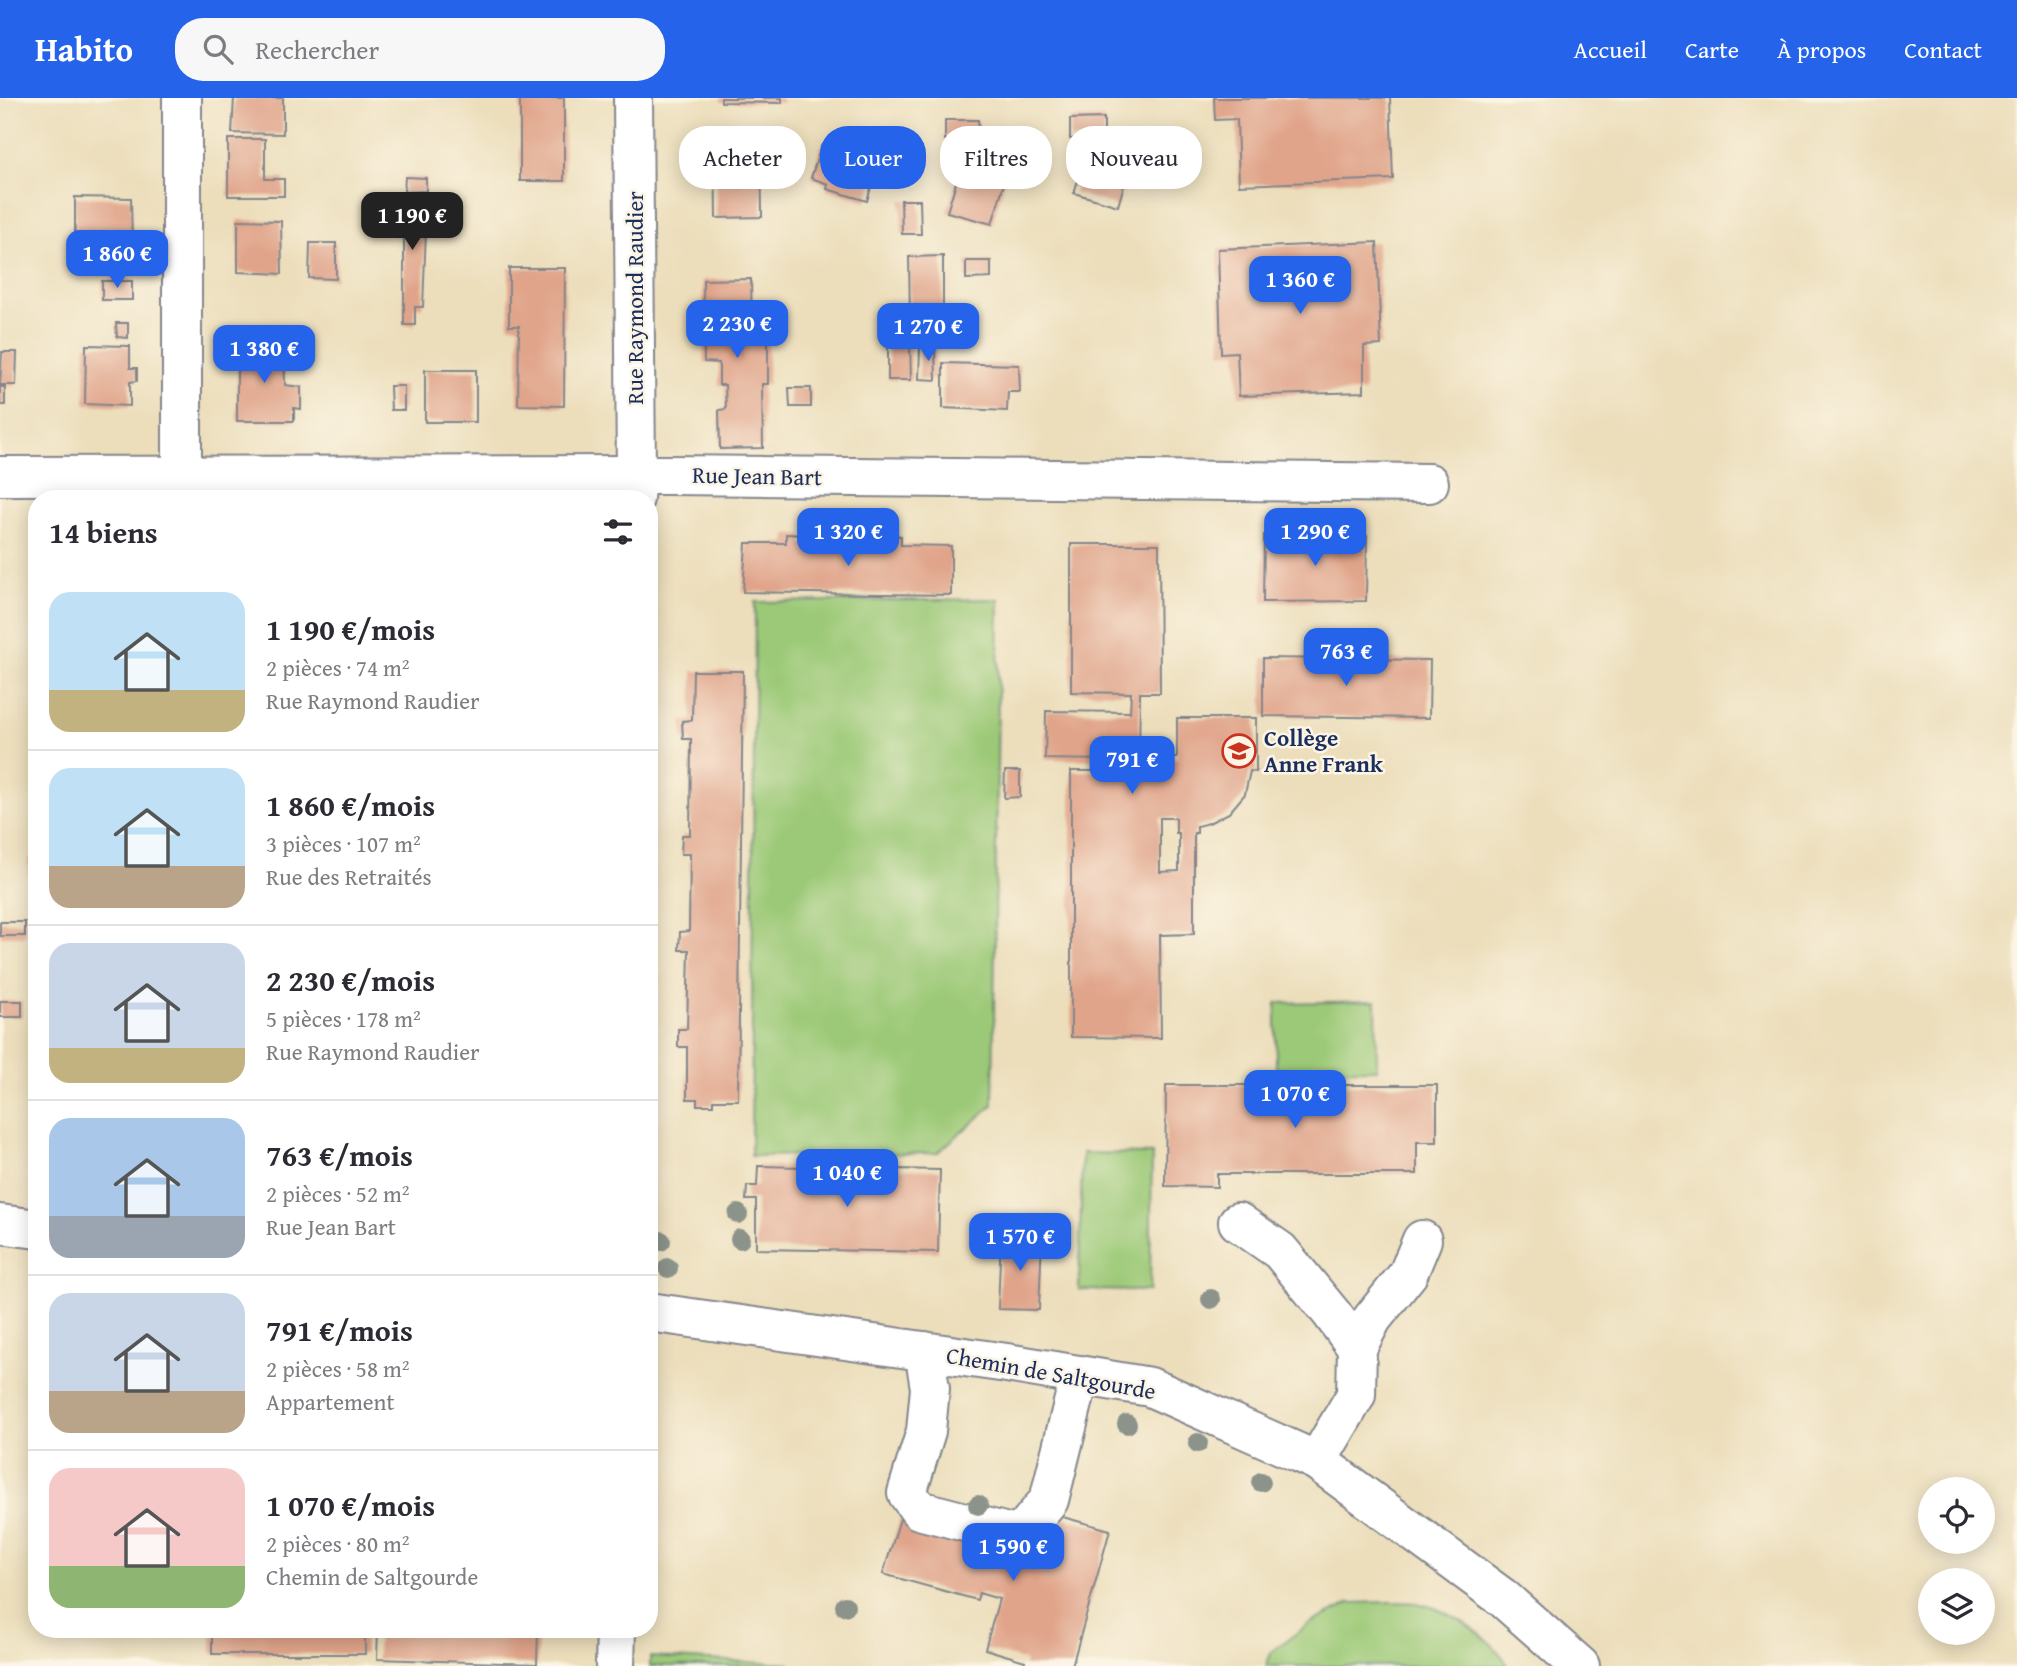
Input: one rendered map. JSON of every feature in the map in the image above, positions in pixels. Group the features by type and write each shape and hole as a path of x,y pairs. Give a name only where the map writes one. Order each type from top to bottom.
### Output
{"street":[{"path":"182,98 182,488"},
{"name":"Rue Raymond Raudier","path":"633,98 635,487"},
{"name":"Rue Jean Bart","path":"0,476 182,488 1429,483"},
{"path":"1238,1222 1280,1251 1357,1348"},
{"path":"0,1224 28,1228"},
{"path":"1317,1461 1356,1395 1357,1348 1372,1319 1408,1274 1422,1241"},
{"name":"Chemin de Saltgourde","path":"658,1313 924,1351 1150,1387 1317,1461 1503,1598 1580,1666"},
{"path":"924,1351 930,1388 926,1431 907,1493 919,1510 1019,1536 1049,1500 1080,1375"},
{"path":"614,1666 616,1638"}],"green space":[{"path":"999,599 993,1105 937,1153 751,1156 755,602"},
{"path":"1376,1001 1377,1069 1276,1070 1276,1003"},
{"path":"1082,1153 1152,1154 1150,1291 1079,1290"},
{"path":"1405,1602 1421,1604 1446,1613 1482,1636 1508,1666 1266,1666 1272,1651 1309,1624 1350,1603"},
{"path":"650,1657 790,1664 790,1666 650,1666"}],"building":[{"path":"234,98 283,98 283,134 232,133"},
{"path":"520,98 564,98 564,181 520,181"},
{"path":"721,98 782,98 782,103 721,102"},
{"path":"1214,98 1390,98 1393,179 1239,185 1237,119 1215,120"},
{"path":"1104,118 1104,126 1070,126 1070,119"},
{"path":"945,120 978,120 978,126 945,126"},
{"path":"228,139 265,139 265,179 284,179 284,196 228,196"},
{"path":"820,149 820,181 811,178"},
{"path":"405,177 426,178 426,191 404,192"},
{"path":"716,189 762,189 762,217 716,218"},
{"path":"827,189 871,189 867,201"},
{"path":"954,189 1002,189 992,224 947,212"},
{"path":"1075,189 1123,189 1118,206 1074,193"},
{"path":"75,197 131,198 132,245 75,244"},
{"path":"391,198 431,201 431,219 405,219 404,231 426,230 423,307 415,307 415,325 404,325 404,235 391,235"},
{"path":"901,200 920,200 921,234 902,234"},
{"path":"238,220 281,221 282,274 238,272"},
{"path":"1377,242 1381,345 1364,346 1364,392 1239,396 1237,352 1221,353 1218,249"},
{"path":"310,243 336,243 336,279 309,278"},
{"path":"943,256 943,319 910,320 909,257"},
{"path":"966,261 991,261 991,278 966,279"},
{"path":"509,268 565,268 564,406 518,405 519,326 509,326"},
{"path":"751,279 752,326 768,326 768,384 762,384 763,448 720,449 719,410 726,409 725,385 719,385 719,363 704,362 703,280"},
{"path":"102,281 132,281 132,300 102,300"},
{"path":"116,323 128,323 128,338 117,337"},
{"path":"237,344 284,344 285,385 301,387 301,409 294,408 294,421 237,421"},
{"path":"888,344 910,344 911,380 888,380"},
{"path":"86,345 130,346 130,368 137,368 137,381 130,382 130,406 85,404"},
{"path":"920,346 935,346 936,380 919,379"},
{"path":"2,352 17,352 16,385 0,385"},
{"path":"943,363 1019,365 1020,392 1008,392 1007,411 943,408"},
{"path":"425,370 476,370 476,422 425,422"},
{"path":"390,386 404,386 404,410 391,410"},
{"path":"0,387 5,387 5,405 0,405"},
{"path":"789,388 811,388 811,407 790,407"},
{"path":"786,534 803,535 803,544 882,545 883,535 901,536 901,545 951,546 951,595 743,592 746,543 786,543"},
{"path":"1264,535 1367,536 1366,601 1263,602"},
{"path":"1071,544 1159,544 1160,693 1140,693 1139,758 1177,758 1177,718 1256,718 1256,772 1250,771 1245,794 1229,813 1197,826 1197,833 1194,833 1194,934 1160,935 1161,1038 1071,1037 1071,771 1104,771 1104,760 1045,759 1046,711 1130,712 1131,693 1071,692","holes":["1160,818 1176,818 1176,833 1179,833 1179,871 1160,872"]},
{"path":"1263,658 1430,660 1429,718 1263,716"},
{"path":"693,671 743,671 738,1100 713,1100 713,1105 697,1105 697,1099 687,1099 687,1047 678,1047 678,1029 687,1029 689,950 679,950 680,932 689,931 690,854 681,854 682,835 690,835 691,739 683,739 682,721 692,720"},
{"path":"1005,771 1020,771 1020,797 1004,798"},
{"path":"0,922 25,922 25,936 0,936"},
{"path":"0,1001 22,1001 22,1017 0,1017"},
{"path":"1166,1085 1437,1085 1437,1142 1417,1142 1417,1174 1217,1174 1217,1187 1165,1186"},
{"path":"758,1166 940,1170 938,1252 756,1249 756,1200 746,1200 747,1186 757,1186"},
{"path":"1001,1235 1042,1237 1039,1310 998,1309"},
{"path":"1048,1513 1110,1530 1072,1666 1024,1666 1025,1661 985,1649 999,1599 979,1593 977,1600 883,1574 900,1519 993,1544 991,1552 1012,1558 1014,1550 1036,1555"},
{"path":"212,1638 365,1638 365,1654 212,1654"},
{"path":"378,1638 538,1638 537,1664 377,1659"}],"place":[{"name":"Collège Anne Frank","path":"1239,751"}]}
